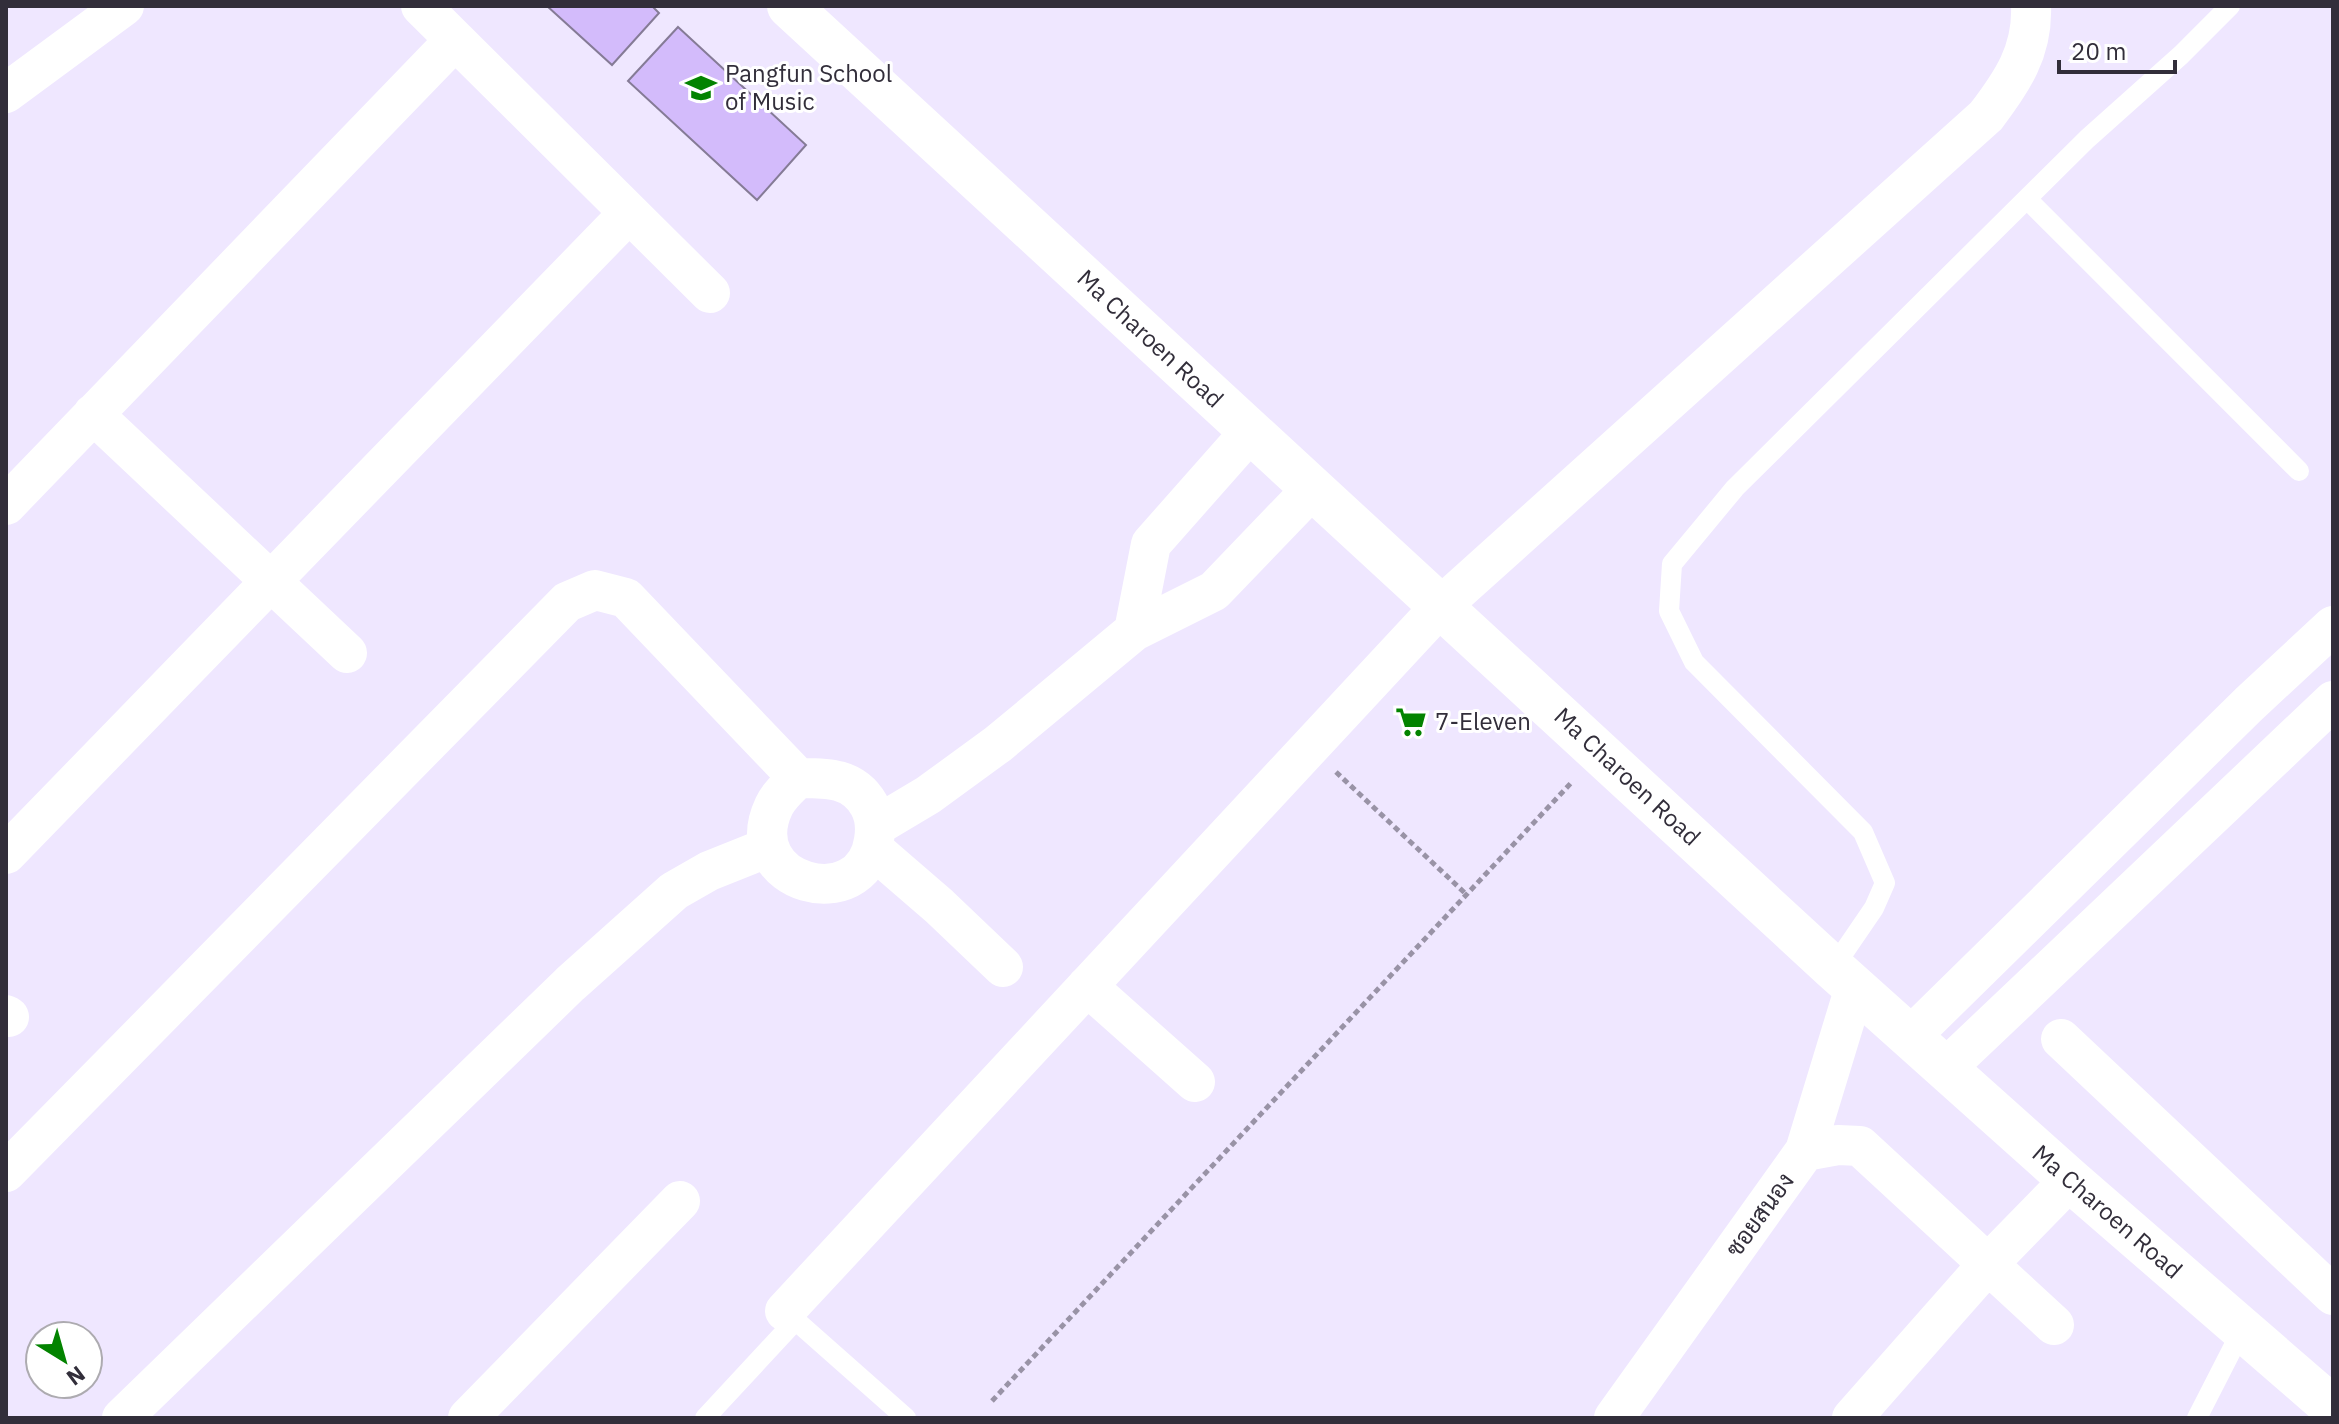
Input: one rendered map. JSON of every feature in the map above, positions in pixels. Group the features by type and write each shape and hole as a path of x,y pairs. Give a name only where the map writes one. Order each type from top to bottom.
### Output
{"main road":[{"name":"Ma Charoen Road","path":"789,6 1945,1069 2333,1408"}],"street":[{"path":"6,93 124,6"},
{"path":"421,6 710,293"},
{"path":"791,1315 1087,986 1441,606 1986,116 2015,78 2032,25 2031,6"},
{"path":"6,505 455,40"},
{"path":"6,854 629,213"},
{"path":"93,414 347,653"},
{"path":"1134,631 1151,544 1250,432"},
{"path":"1003,967 874,838 869,805 855,788 835,778 798,778 775,802 767,824 769,847 780,866 797,880 819,885 842,881 861,868 874,838 998,744 1134,631 1214,591 1313,488"},
{"path":"6,1172 567,602 595,590 626,598 798,778"},
{"path":"1910,1037 2333,626"},
{"path":"1945,1069 2333,701"},
{"path":"122,1418 570,984 662,901 709,871 769,847"},
{"name":"ซอยสนอง","path":"1614,1418 1805,1151 1844,977"},
{"path":"1087,986 1195,1082"},
{"path":"2061,1039 2333,1295"},
{"path":"1805,1151 1838,1145 1860,1146 2054,1325"},
{"path":"1852,1418 1988,1264 2070,1180"},
{"path":"468,1418 680,1201"}],"lane":[{"path":"1844,977 1885,883 1863,832 1694,662 1669,611 1672,564 1735,488 2087,139 2181,55 2230,6"},
{"path":"2027,199 2299,471"},
{"path":"705,1418 791,1315 906,1418"},
{"path":"2197,1418 2242,1330"}],"path":[{"path":"1310,748 1467,895"},
{"path":"992,1401 1600,752"}],"building":[{"path":"547,6 652,6 659,13 612,65"},
{"path":"678,27 806,145 757,200 628,81"}],"place":[{"name":"Pangfun School of Music","path":"701,88"},
{"name":"7-Eleven","path":"1411,722"}]}
